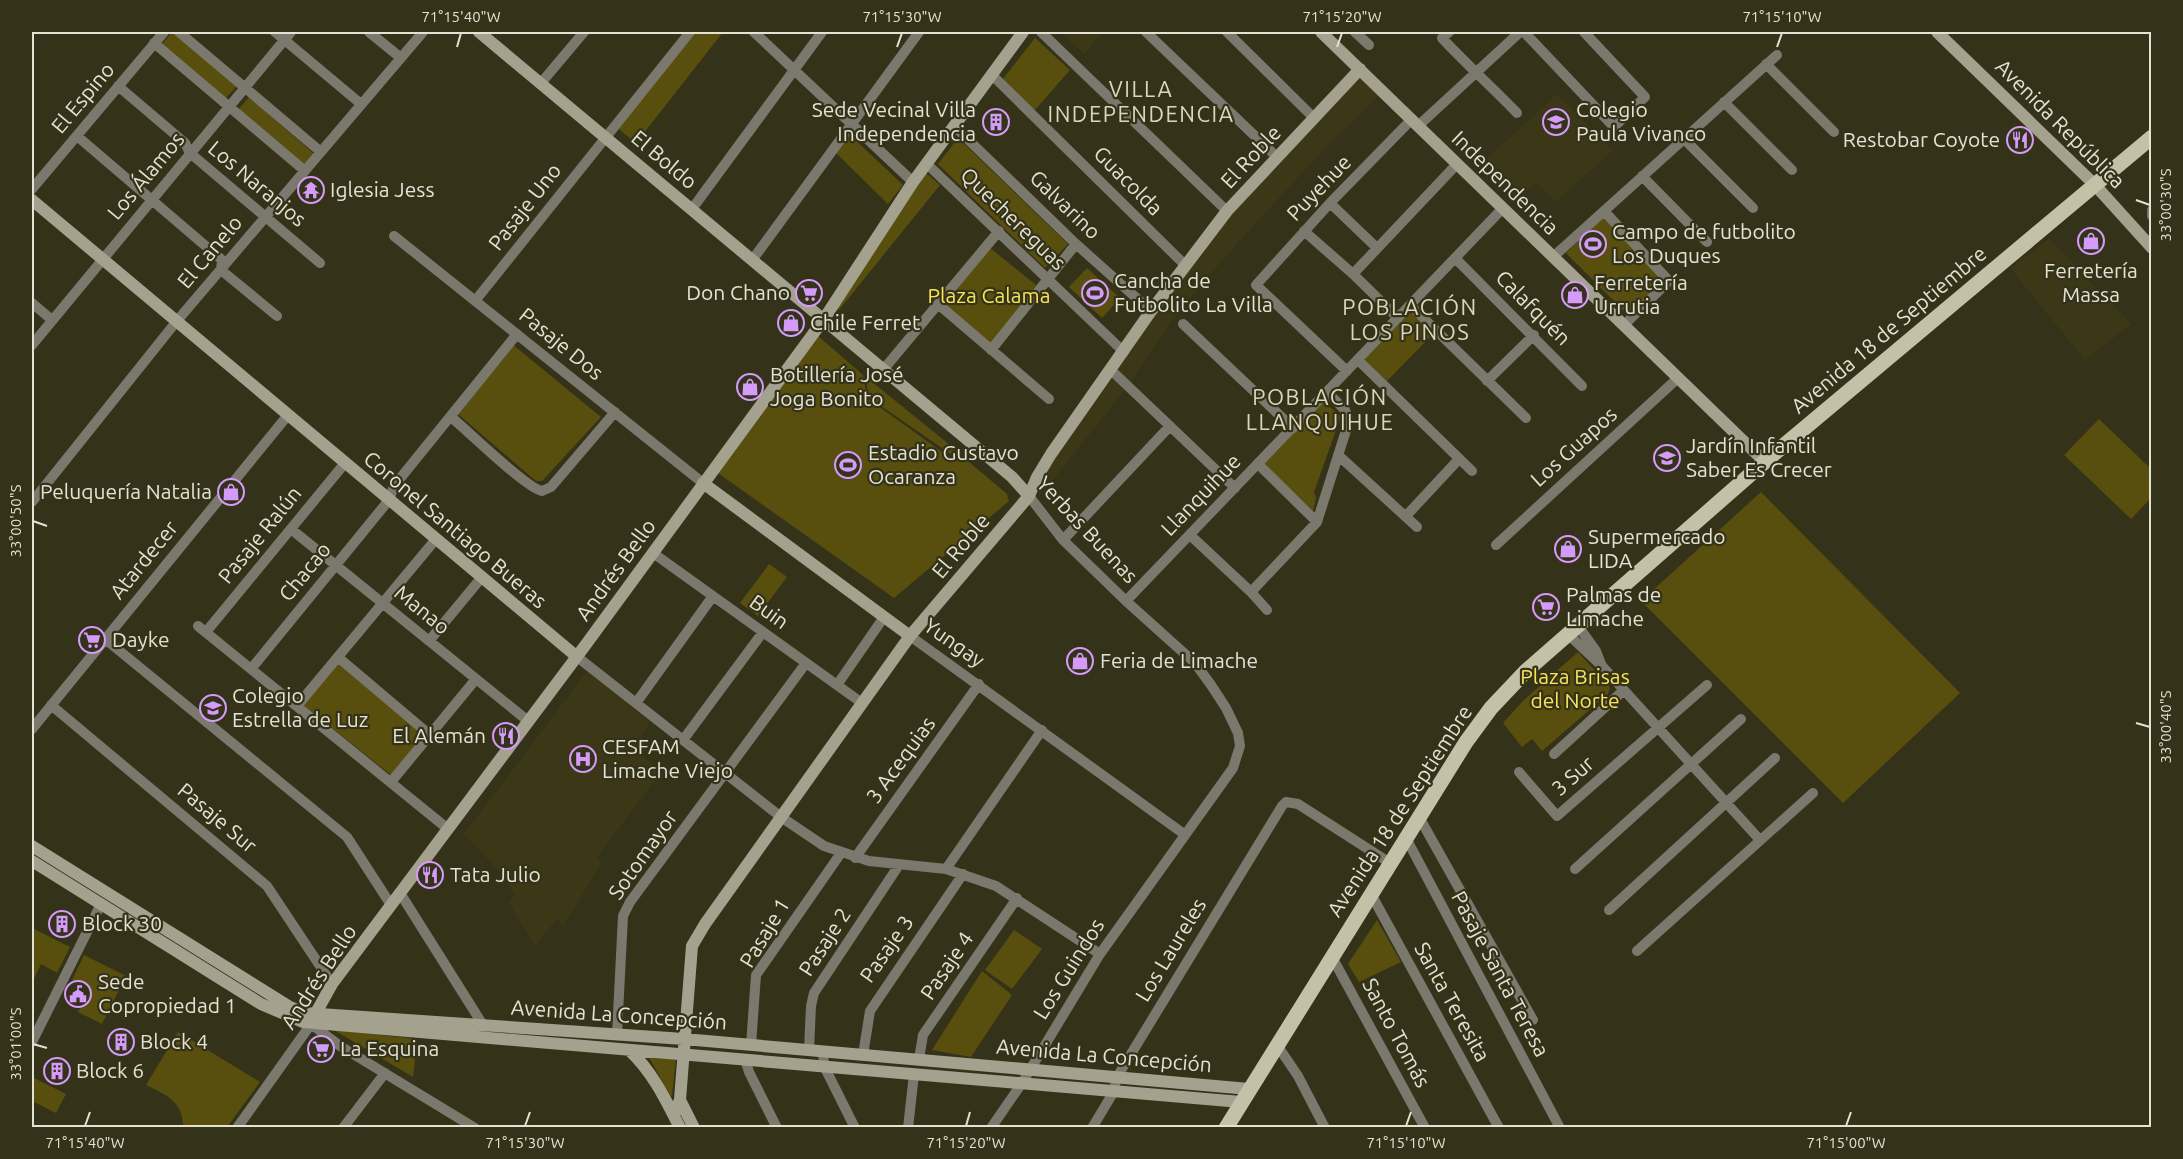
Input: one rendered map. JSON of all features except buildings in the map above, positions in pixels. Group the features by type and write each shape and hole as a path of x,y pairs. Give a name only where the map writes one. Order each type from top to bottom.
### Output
{"main road":[{"name":"Avenida 18 de Septiembre","path":"1226,1128 1466,742 1491,708 1526,671 1765,462 2151,137"}],"street":[{"name":"El Espino","path":"32,189 164,32"},
{"path":"179,32 321,152"},
{"path":"275,32 287,35 362,104"},
{"path":"369,32 401,58"},
{"name":"El Canelo","path":"32,502 177,322 423,32"},
{"name":"El Boldo","path":"480,32 824,319"},
{"path":"541,83 584,32"},
{"name":"Pasaje Uno","path":"475,301 690,32"},
{"path":"754,32 914,182"},
{"path":"692,209 822,32"},
{"path":"753,260 919,32"},
{"name":"Andrés Bello","path":"237,1128 312,1019 332,984 824,319 914,182 1023,32"},
{"path":"1041,32 1227,211"},
{"path":"1146,32 1277,157"},
{"path":"1227,32 1314,118"},
{"name":"Independencia","path":"1321,32 1765,462"},
{"path":"1355,32 1369,45"},
{"path":"1449,32 1442,38 1517,113"},
{"name":"Puyehue","path":"1347,371 1256,285 1330,203 1415,123 1520,32"},
{"path":"1524,32 1614,127 1645,97 1584,32"},
{"name":"Avenida República","path":"1937,32 2095,184 2151,248"},
{"name":"Los Álamos","path":"32,345 287,35"},
{"path":"154,43 305,171"},
{"path":"1553,257 1777,55"},
{"path":"1766,64 1834,132"},
{"name":"El Roble","path":"680,1100 694,941 910,636 1029,496 1051,454 1151,311 1227,211 1360,69"},
{"name":"Guacolda","path":"992,75 1185,266"},
{"name":"Los Naranjos","path":"118,86 185,143 190,153 320,263"},
{"path":"1724,102 1792,170"},
{"name":"Galvarino","path":"954,126 1076,244 1151,311"},
{"path":"77,136 222,260 221,270 278,316"},
{"path":"1683,138 1753,208"},
{"name":"Quechereguas","path":"927,164 1124,352"},
{"path":"1353,274 1457,164"},
{"path":"1642,176 1707,242"},
{"name":"Coronel Santiago Bueras","path":"32,200 576,656 803,834 855,858 946,869 996,886 1100,954"},
{"path":"1330,203 1377,248"},
{"name":"Llanquihue","path":"1126,602 1503,208"},
{"path":"2151,210 2151,216"},
{"path":"1604,211 1669,281 1624,325"},
{"path":"883,370 999,231"},
{"path":"1304,231 1398,318"},
{"name":"Pasaje Dos","path":"394,236 703,483"},
{"path":"991,350 1076,244"},
{"name":"Calafquén","path":"1455,258 1534,335 1582,386"},
{"path":"32,303 52,320"},
{"path":"939,305 1049,399"},
{"path":"1410,305 1526,418"},
{"name":"Yerbas Buenas","path":"824,319 1012,477 1063,540 1126,602 1195,663 1226,708 1238,733 1240,746 1233,768 1184,834"},
{"path":"1183,324 1293,428"},
{"path":"389,500 394,486 517,334"},
{"path":"1487,381 1534,335"},
{"path":"1358,360 1472,471"},
{"path":"1111,370 1235,488"},
{"name":"Los Guapos","path":"1496,545 1678,378"},
{"path":"1251,592 1317,522 1349,421 1348,415 1327,392"},
{"path":"451,417 521,478 535,489 543,491 551,487 615,412"},
{"name":"Atardecer","path":"32,729 35,716 51,705 288,415"},
{"path":"1063,540 1170,426"},
{"path":"1338,455 1417,527"},
{"path":"1406,516 1459,459"},
{"name":"Pasaje Ralún","path":"251,669 202,629 291,529 345,463"},
{"path":"1258,464 1317,522"},
{"name":"Yungay","path":"703,483 1184,834"},
{"name":"Chacao","path":"251,669 389,500"},
{"name":"Manao","path":"291,529 528,721"},
{"path":"1190,535 1267,610"},
{"path":"297,706 436,539"},
{"name":"Buin","path":"653,553 862,704"},
{"path":"429,641 482,577"},
{"path":"636,703 713,596"},
{"path":"837,685 884,617"},
{"path":"1574,630 1603,667 1760,840"},
{"path":"683,740 764,632"},
{"path":"105,639 347,837 391,905"},
{"path":"339,658 430,735"},
{"name":"Sotomayor","path":"617,1034 623,916 630,902 806,663"},
{"path":"251,669 448,829"},
{"path":"391,782 476,679"},
{"name":"3 Acequias","path":"855,858 979,684"},
{"path":"1658,728 1707,685"},
{"path":"1554,754 1624,690"},
{"name":"Pasaje Sur","path":"51,705 267,886 332,984"},
{"path":"1575,869 1740,719"},
{"name":"3 Sur","path":"1519,772 1557,816 1658,728"},
{"path":"946,869 1042,730"},
{"path":"1609,910 1775,758"},
{"path":"1637,951 1813,793"},
{"name":"Los Laureles","path":"1092,1128 1113,1093 1117,1077 1286,802 1293,802 1390,863"},
{"path":"1419,817 1533,1020"},
{"name":"Los Guindos","path":"991,1128 1022,1083 1100,954 1184,834"},
{"name":"Pasaje Santa Teresa","path":"1406,838 1560,1128"},
{"name":"Avenida La Concepción","path":"32,846 312,1019 483,1025 684,1039 1117,1077 1245,1096"},
{"name":"Pasaje 1","path":"751,1045 756,975 841,853"},
{"name":"Avenida La Concepción","path":"32,861 272,1010 312,1019 1113,1093 1245,1096"},
{"name":"Pasaje 2","path":"809,1050 811,1006 814,993 899,865"},
{"name":"Pasaje 3","path":"863,1054 870,1011 963,874"},
{"path":"400,893 483,1025"},
{"name":"Santa Teresita","path":"1371,894 1499,1128"},
{"name":"Pasaje 4","path":"918,1059 923,1035 1017,898"},
{"path":"32,1042 100,904"},
{"name":"Santo Tomás","path":"1332,957 1425,1128"},
{"path":"312,1019 340,1046 475,1128"},
{"path":"1277,1045 1298,1076 1325,1128"},
{"path":"630,1050 653,1077 680,1128"},
{"path":"823,1051 824,1066 855,1128"},
{"path":"745,1059 749,1072 777,1128"},
{"path":"343,1128 386,1073"},
{"path":"908,1128 914,1074"},
{"path":"674,1114 680,1100"},
{"path":"680,1100 694,1128"},
{"path":"449,1128 457,1117"}],"shaded area":[{"path":"1061,32 1103,32 1084,54"},
{"path":"1359,74 1379,95 1325,148 1225,257 1176,315 1129,385 1040,496 1037,488 1046,472 1156,310 1231,216"},
{"name":"Colegio Paula Vivanco","path":"1557,94 1613,150 1556,202 1536,183 1518,199 1481,164"},
{"path":"2049,239 2131,324 2085,360 2010,268"},
{"path":"592,673 650,722 633,751 663,770 597,857 602,863 563,926 557,918 535,947 508,901 515,896 498,870 464,834 585,674"}],"green space":[{"path":"172,32 177,32 238,85 225,99 162,44"},
{"path":"692,32 723,32 636,143 616,127"},
{"path":"1035,38 1070,70 1034,111 1002,80"},
{"path":"249,97 313,153 301,168 237,111"},
{"path":"849,134 903,185 888,204 836,153"},
{"path":"958,138 1068,244 1045,268 938,164"},
{"path":"926,173 940,185 839,310 834,305"},
{"path":"1604,216 1665,280 1628,315 1566,253"},
{"name":"Plaza Calama","path":"990,248 1036,285 991,344 944,305"},
{"name":"Cancha de Futbolito La Villa","path":"1087,268 1120,298 1102,318 1069,287"},
{"path":"1408,311 1433,334 1387,381 1363,358"},
{"name":"Estadio Gustavo Ocaranza","path":"818,336 863,375 867,398 949,457 963,457 1007,494 1009,501 894,598 718,473"},
{"path":"512,344 601,417 542,481 536,481 458,414"},
{"path":"866,377 961,454 952,455 868,397"},
{"path":"1320,399 1341,416 1314,492 1316,498 1313,511 1260,460"},
{"path":"2099,419 2151,469 2151,498 2131,519 2064,455"},
{"path":"1761,492 1960,693 1843,803 1641,601"},
{"path":"769,564 787,577 758,616 740,603"},
{"name":"Plaza Brisas del Norte","path":"1578,652 1610,687 1608,694 1542,751 1532,739 1522,747 1503,723 1524,700"},
{"path":"338,663 424,735 391,775 302,704"},
{"path":"1377,920 1401,962 1359,982 1348,964"},
{"path":"32,928 70,947 57,973 41,964 32,983"},
{"path":"1014,930 1042,949 1012,989 985,970"},
{"path":"84,955 126,976 102,1024 78,1012 90,989 72,980"},
{"path":"982,971 1012,995 971,1057 932,1050"},
{"path":"334,1030 417,1039 413,1077"},
{"path":"178,1032 260,1082 227,1127 183,1127 177,1105 146,1085"},
{"path":"647,1054 676,1057 672,1096 670,1095"},
{"path":"32,1077 66,1094 56,1113 32,1101"}],"place":[{"name":"Sede Vecinal Villa Independencia","path":"996,122"},
{"name":"Colegio Paula Vivanco","path":"1556,122"},
{"name":"Restobar Coyote","path":"2020,140"},
{"name":"Iglesia Jess","path":"311,190"},
{"name":"Ferretería Massa","path":"2091,241"},
{"name":"Campo de futbolito Los Duques","path":"1593,244"},
{"name":"Don Chano","path":"809,293"},
{"name":"Cancha de Futbolito La Villa","path":"1095,293"},
{"name":"Ferretería Urrutia","path":"1575,295"},
{"name":"Chile Ferret","path":"791,323"},
{"name":"Botillería José Joga Bonito","path":"750,387"},
{"name":"Jardín Infantil Saber Es Crecer","path":"1667,458"},
{"name":"Estadio Gustavo Ocaranza","path":"848,465"},
{"name":"Peluquería Natalia","path":"231,492"},
{"name":"Supermercado LIDA","path":"1568,549"},
{"name":"Palmas de Limache","path":"1546,607"},
{"name":"Dayke","path":"92,640"},
{"name":"Feria de Limache","path":"1080,661"},
{"name":"Colegio Estrella de Luz","path":"213,708"},
{"name":"El Alemán","path":"506,736"},
{"name":"CESFAM Limache Viejo","path":"583,759"},
{"name":"Tata Julio","path":"430,875"},
{"name":"Block 30","path":"62,924"},
{"name":"Sede Copropiedad 1","path":"78,994"},
{"name":"Block 4","path":"121,1042"},
{"name":"La Esquina","path":"321,1049"},
{"name":"Block 6","path":"57,1071"}],"district":[{"name":"VILLA INDEPENDENCIA","path":"1141,102"},
{"name":"POBLACIÓN LOS PINOS","path":"1410,320"},
{"name":"POBLACIÓN LLANQUIHUE","path":"1320,410"}]}
